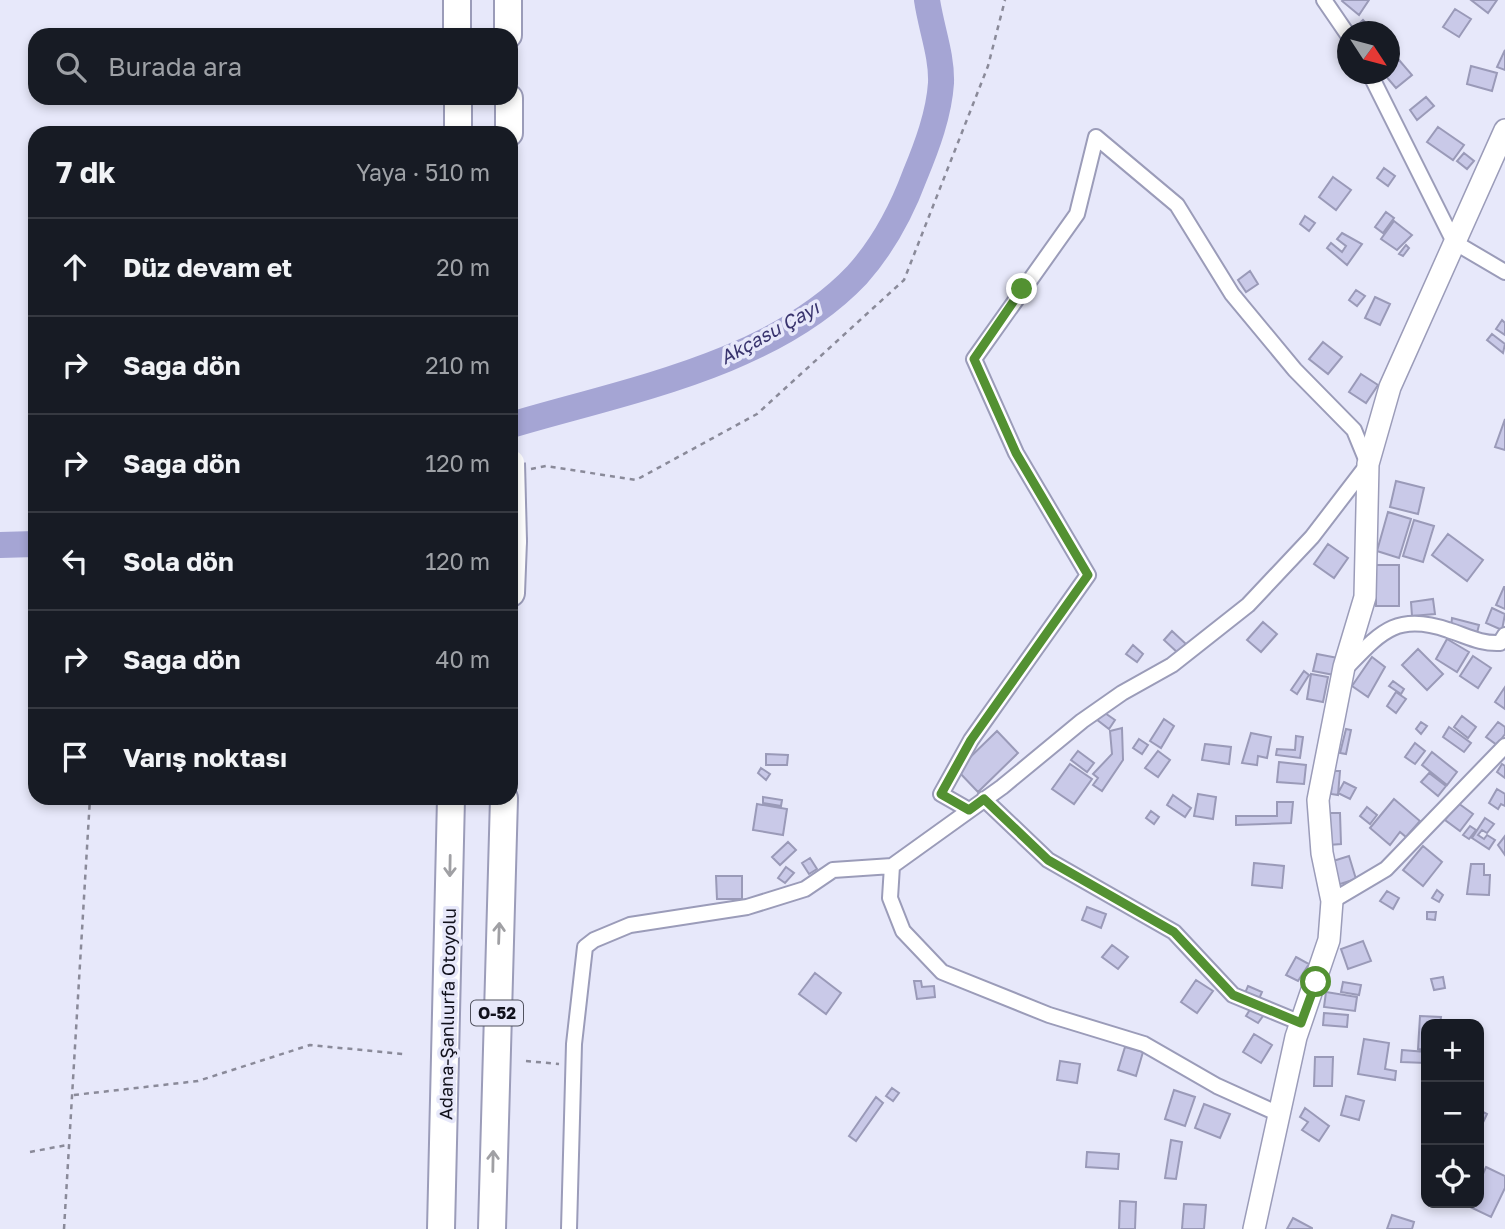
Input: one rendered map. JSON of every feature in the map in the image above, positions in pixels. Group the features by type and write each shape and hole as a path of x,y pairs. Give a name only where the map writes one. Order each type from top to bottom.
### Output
{"highway":[{"path":"457,0 457,28"},
{"path":"508,0 508,28"},
{"path":"457,105 458,126"},
{"path":"509,105 509,126"},
{"name":"Adana-Şanlıurfa Otoyolu","path":"441,1229 451,805"},
{"name":"O-52","path":"492,1229 504,805"}],"street":[{"path":"1324,0 1338,21"},
{"path":"1375,84 1454,242 1505,272"},
{"path":"1254,1229 1301,1023 1329,940 1332,901 1322,853 1318,800 1343,671 1365,597 1368,464 1391,387 1505,130"},
{"path":"969,810 941,794 971,740 1088,575 1016,453 974,359 1077,214 1096,138 1177,205 1232,294 1294,370 1354,430 1368,464"},
{"path":"569,1229 573,1065 585,947 594,940 631,925 747,907 805,889 833,870 892,866 984,799 1082,721 1122,693 1172,666 1248,606 1312,537 1368,464"},
{"path":"1343,671 1384,630 1409,622 1446,629 1483,644 1503,641"},
{"path":"1332,901 1386,869 1505,746"},
{"path":"984,799 1048,860 1174,932 1233,995 1301,1023"},
{"path":"892,866 890,898 903,931 942,972 1049,1015 1144,1044 1217,1086 1279,1114"}],"path":[{"path":"518,467 546,466 636,480 757,414 904,280 988,66 1005,0"},
{"path":"64,1229 90,805"},
{"path":"74,1095 198,1081 310,1045 403,1054"},
{"path":"526,1060 573,1065"},
{"path":"30,1152 67,1145"}],"building":[{"path":"1343,0 1369,0 1359,15 1342,1"},
{"path":"1471,0 1497,0 1488,13"},
{"path":"1455,9 1471,19 1459,37 1443,27"},
{"path":"1505,50 1505,70 1497,67"},
{"path":"1400,61 1412,75 1396,88 1393,84 1400,84"},
{"path":"1471,66 1497,73 1492,91 1467,84"},
{"path":"1426,97 1434,106 1417,120 1410,110"},
{"path":"1438,127 1464,145 1453,160 1427,142"},
{"path":"1464,153 1474,161 1467,169 1457,161"},
{"path":"1384,168 1395,176 1388,186 1377,178"},
{"path":"1333,177 1351,190 1336,210 1319,197"},
{"path":"1386,212 1394,218 1383,233 1375,227"},
{"path":"1305,216 1315,223 1309,231 1300,224"},
{"path":"1394,221 1412,235 1397,250 1381,239"},
{"path":"1342,233 1362,244 1347,265 1327,248 1331,243 1342,252 1346,246 1337,239"},
{"path":"1406,245 1409,248 1403,256 1399,254"},
{"path":"1250,271 1258,284 1246,292 1238,280"},
{"path":"1356,290 1365,296 1357,306 1349,300"},
{"path":"1375,297 1390,304 1380,325 1365,318"},
{"path":"1502,320 1505,323 1505,335 1496,329"},
{"path":"1492,334 1505,344 1503,353 1487,340"},
{"path":"1323,342 1342,357 1328,374 1309,359"},
{"path":"1361,374 1378,385 1366,403 1349,392"},
{"path":"1505,419 1505,450 1495,447"},
{"path":"1396,481 1424,488 1418,514 1390,507"},
{"path":"1388,512 1411,519 1399,558 1377,551"},
{"path":"1414,520 1434,526 1423,562 1403,556"},
{"path":"1448,534 1483,560 1467,581 1432,555"},
{"path":"1328,544 1348,558 1334,578 1314,564"},
{"path":"1376,565 1399,565 1399,606 1376,606"},
{"path":"1505,587 1505,609 1496,605"},
{"path":"1433,599 1435,614 1412,616 1411,602"},
{"path":"1492,608 1505,614 1502,630 1486,623"},
{"path":"1452,618 1479,625 1477,633 1451,627"},
{"path":"1263,622 1277,634 1261,652 1247,640"},
{"path":"1172,631 1186,644 1178,653 1164,640"},
{"path":"1447,639 1469,652 1457,672 1436,659"},
{"path":"1133,645 1143,654 1137,662 1126,654"},
{"path":"1418,649 1443,674 1427,690 1402,665"},
{"path":"1317,654 1338,658 1334,675 1313,671"},
{"path":"1473,656 1491,668 1478,688 1460,676"},
{"path":"1372,657 1385,667 1368,697 1352,686"},
{"path":"1304,671 1309,675 1297,694 1291,690"},
{"path":"1311,674 1328,677 1323,702 1307,699"},
{"path":"1393,681 1404,689 1401,694 1389,686"},
{"path":"1505,687 1505,709 1495,702"},
{"path":"1396,692 1406,699 1396,713 1387,706"},
{"path":"1102,711 1115,720 1109,729 1096,719"},
{"path":"1462,716 1476,727 1468,738 1454,727"},
{"path":"1164,719 1174,726 1161,748 1150,741"},
{"path":"1421,722 1427,726 1421,734 1416,729"},
{"path":"1498,722 1505,727 1505,734 1497,745 1486,737"},
{"path":"1449,727 1471,743 1464,752 1443,737"},
{"path":"1122,728 1123,760 1102,791 1093,785 1098,778 1093,774 1112,754 1110,731"},
{"path":"1346,729 1351,730 1346,754 1340,753"},
{"path":"997,731 1018,753 978,792 957,770"},
{"path":"1251,733 1271,737 1267,758 1258,756 1257,765 1242,763"},
{"path":"1296,736 1303,737 1300,758 1276,755 1277,749 1295,750"},
{"path":"1139,739 1148,745 1142,754 1133,748"},
{"path":"1415,743 1425,751 1415,764 1405,757"},
{"path":"1205,744 1231,747 1229,764 1202,760"},
{"path":"1078,751 1094,763 1087,772 1071,760"},
{"path":"1158,751 1170,760 1158,777 1145,768"},
{"path":"1432,752 1457,772 1447,785 1422,765"},
{"path":"766,754 788,755 787,765 766,765"},
{"path":"1279,762 1306,765 1304,784 1277,782"},
{"path":"1070,764 1092,779 1074,804 1052,789"},
{"path":"1502,764 1505,766 1505,778 1497,772"},
{"path":"761,768 770,774 766,780 758,773"},
{"path":"1333,771 1340,771 1338,795 1331,794"},
{"path":"1429,773 1446,786 1438,796 1421,782"},
{"path":"1344,782 1356,788 1350,799 1338,793"},
{"path":"1497,789 1505,794 1505,806 1501,804 1498,809 1489,803"},
{"path":"1198,794 1216,797 1213,819 1194,816"},
{"path":"1173,795 1191,808 1185,817 1167,805"},
{"path":"763,797 782,800 781,806 763,803"},
{"path":"1394,799 1420,821 1406,837 1400,832 1390,845 1370,828"},
{"path":"1277,802 1293,802 1291,823 1236,825 1236,816 1277,816"},
{"path":"1458,803 1473,814 1460,831 1445,820"},
{"path":"757,804 787,809 783,835 753,830"},
{"path":"1367,807 1377,815 1370,824 1360,816"},
{"path":"1151,811 1159,817 1154,824 1146,818"},
{"path":"1328,813 1340,813 1341,844 1329,845"},
{"path":"1485,818 1494,824 1487,833 1482,830 1478,835 1484,839 1487,835 1495,840 1489,849 1472,838"},
{"path":"1470,826 1476,830 1469,839 1463,835"},
{"path":"1505,836 1505,855 1498,845"},
{"path":"788,842 796,850 780,865 772,857"},
{"path":"1423,846 1442,862 1423,886 1403,870"},
{"path":"1349,856 1356,879 1337,885 1330,862"},
{"path":"810,858 817,869 809,874 802,863"},
{"path":"1254,863 1284,866 1282,888 1252,885"},
{"path":"1471,864 1484,864 1484,875 1490,875 1489,895 1467,894"},
{"path":"786,867 794,873 785,883 778,878"},
{"path":"716,876 742,876 742,899 717,899"},
{"path":"1437,890 1443,895 1439,902 1432,898"},
{"path":"1387,891 1399,898 1393,909 1380,901"},
{"path":"1087,907 1106,914 1101,928 1082,920"},
{"path":"1427,912 1436,912 1435,920 1427,919"},
{"path":"1363,941 1371,961 1348,969 1341,949"},
{"path":"1112,945 1128,957 1118,969 1102,957"},
{"path":"1296,957 1309,964 1298,981 1286,975"},
{"path":"815,973 841,993 826,1014 799,994"},
{"path":"1443,977 1445,988 1434,990 1431,979"},
{"path":"1196,980 1213,991 1197,1013 1181,1002"},
{"path":"914,981 921,981 922,987 934,986 935,997 917,999"},
{"path":"1343,982 1361,985 1359,995 1341,992"},
{"path":"1248,986 1262,992 1259,999 1245,993"},
{"path":"1326,992 1357,997 1355,1011 1324,1007"},
{"path":"1251,1008 1263,1016 1258,1023 1246,1016"},
{"path":"1324,1013 1348,1015 1347,1027 1323,1025"},
{"path":"1420,1016 1441,1017 1421,1019 1421,1049 1418,1049"},
{"path":"1254,1034 1272,1045 1261,1063 1243,1052"},
{"path":"1364,1039 1389,1043 1385,1069 1396,1071 1395,1080 1358,1074"},
{"path":"1125,1047 1143,1052 1136,1076 1118,1070"},
{"path":"1402,1050 1421,1052 1421,1063 1401,1062"},
{"path":"1315,1057 1333,1057 1332,1086 1314,1086"},
{"path":"1060,1061 1080,1064 1077,1083 1057,1080"},
{"path":"892,1088 899,1093 893,1101 886,1096"},
{"path":"1174,1090 1195,1097 1185,1126 1165,1119"},
{"path":"1346,1096 1364,1101 1359,1120 1341,1115"},
{"path":"876,1097 883,1103 856,1141 849,1136"},
{"path":"1204,1104 1230,1114 1220,1138 1195,1128"},
{"path":"1305,1108 1329,1126 1319,1141 1302,1130 1308,1122 1300,1117"},
{"path":"1171,1140 1182,1142 1176,1179 1165,1178"},
{"path":"1087,1152 1119,1154 1118,1169 1086,1167"},
{"path":"1486,1167 1505,1176 1505,1188 1491,1217 1472,1208 1484,1208"},
{"path":"1120,1201 1136,1202 1135,1229 1119,1229"},
{"path":"1184,1204 1206,1205 1204,1229 1182,1229"},
{"path":"1392,1215 1414,1222 1412,1229 1387,1229"},
{"path":"1293,1218 1312,1228 1312,1229 1287,1229"}],"waterway":[{"name":"Akçasu Çayı","path":"518,423 648,386 740,353 783,332 822,306 857,275 875,252 898,214 924,153 935,118 941,73 927,0"},
{"name":"Akçasu Çayı","path":"0,545 28,544"}],"route":[{"path":"1022,289 974,359 1016,453 1063,538 1088,575 1042,644 971,740 941,794 969,810 984,799 1048,860 1174,932 1233,995 1301,1023 1316,982"}]}
